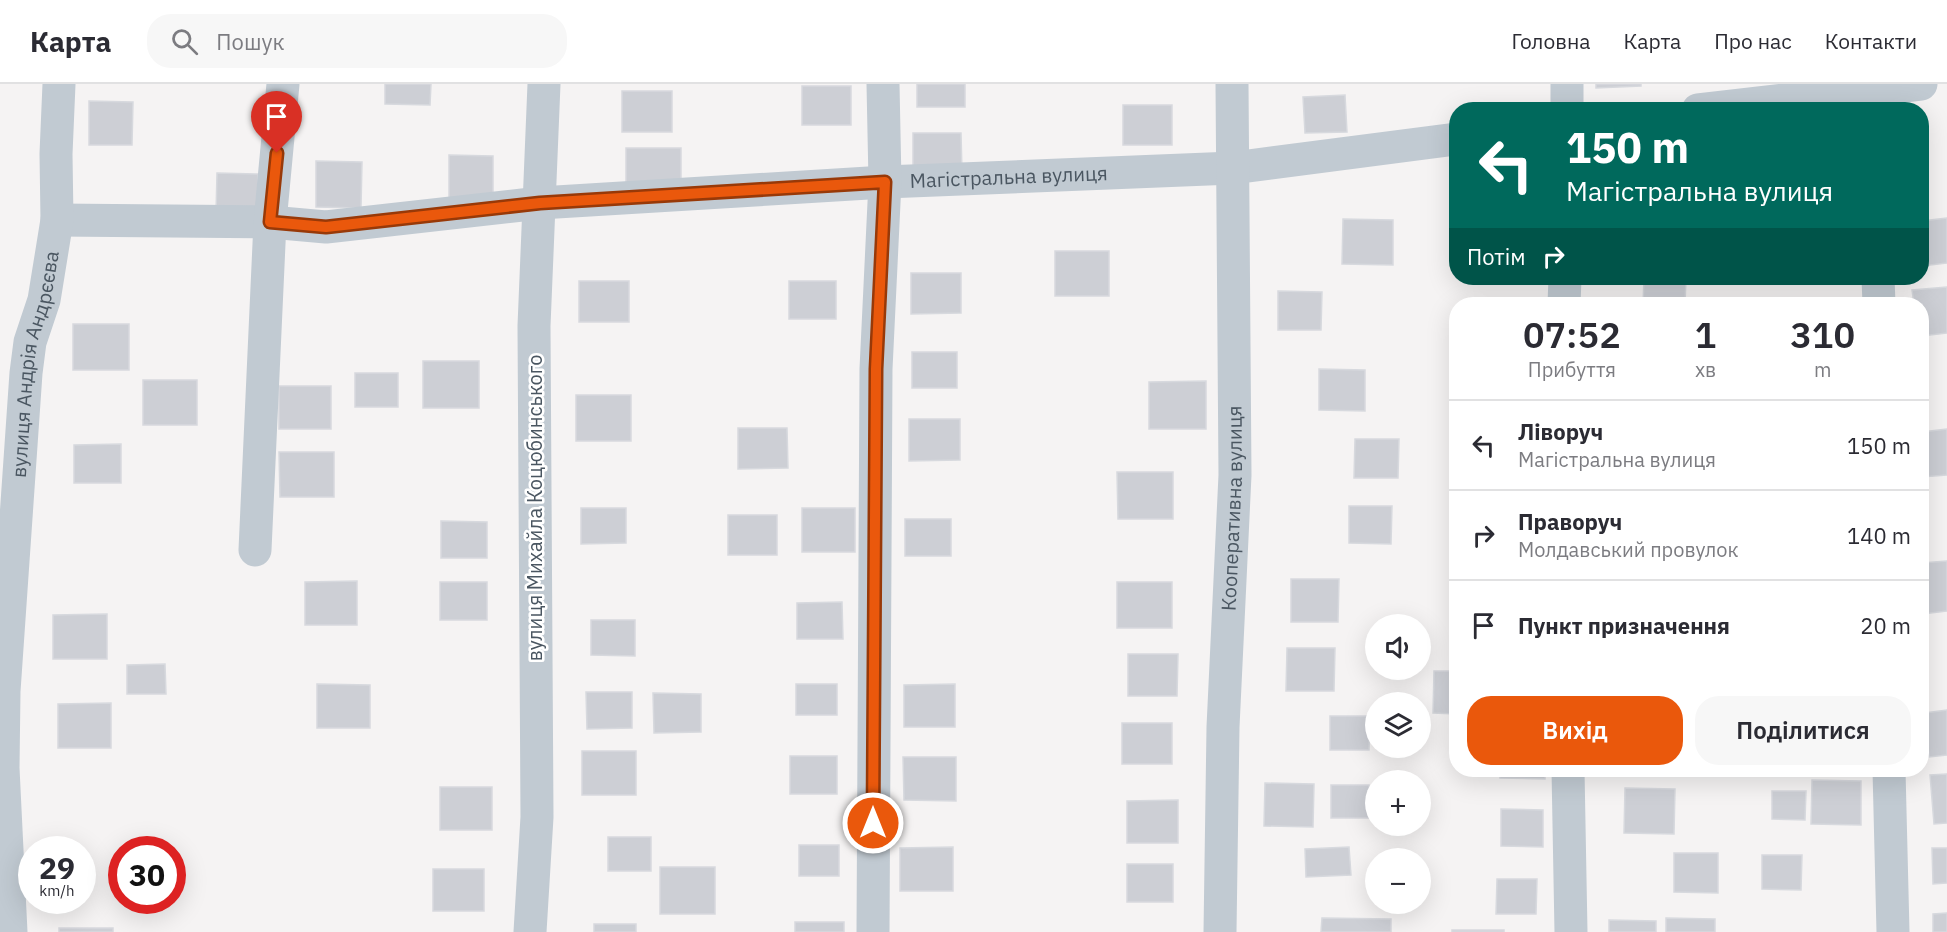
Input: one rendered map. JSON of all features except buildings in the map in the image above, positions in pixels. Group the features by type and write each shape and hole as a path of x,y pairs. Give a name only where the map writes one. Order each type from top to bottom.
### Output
{"street":[{"name":"вулиця Андрія Андрєєва","path":"11,932 3,768 4,691 26,373 30,342 44,300 57,220 56,154 59,84"},
{"path":"255,550 270,222 283,84"},
{"name":"вулиця Михайла Коцюбинського","path":"530,932 537,817 534,326 544,84"},
{"path":"873,932 876,369 885,182 883,84"},
{"name":"Кооперативна вулиця","path":"1220,932 1223,727 1235,475 1232,84"},
{"path":"1567,84 1567,102"},
{"path":"1786,102 1874,94 1921,84"},
{"name":"Магістральна вулиця","path":"57,220 270,222 326,227 540,203 885,182 1233,168 1449,140"},
{"path":"1568,777 1571,932"},
{"path":"1889,777 1893,932"}],"route":[{"path":"277,153 270,222 326,227 540,203 885,182 876,369 873,823"}]}
